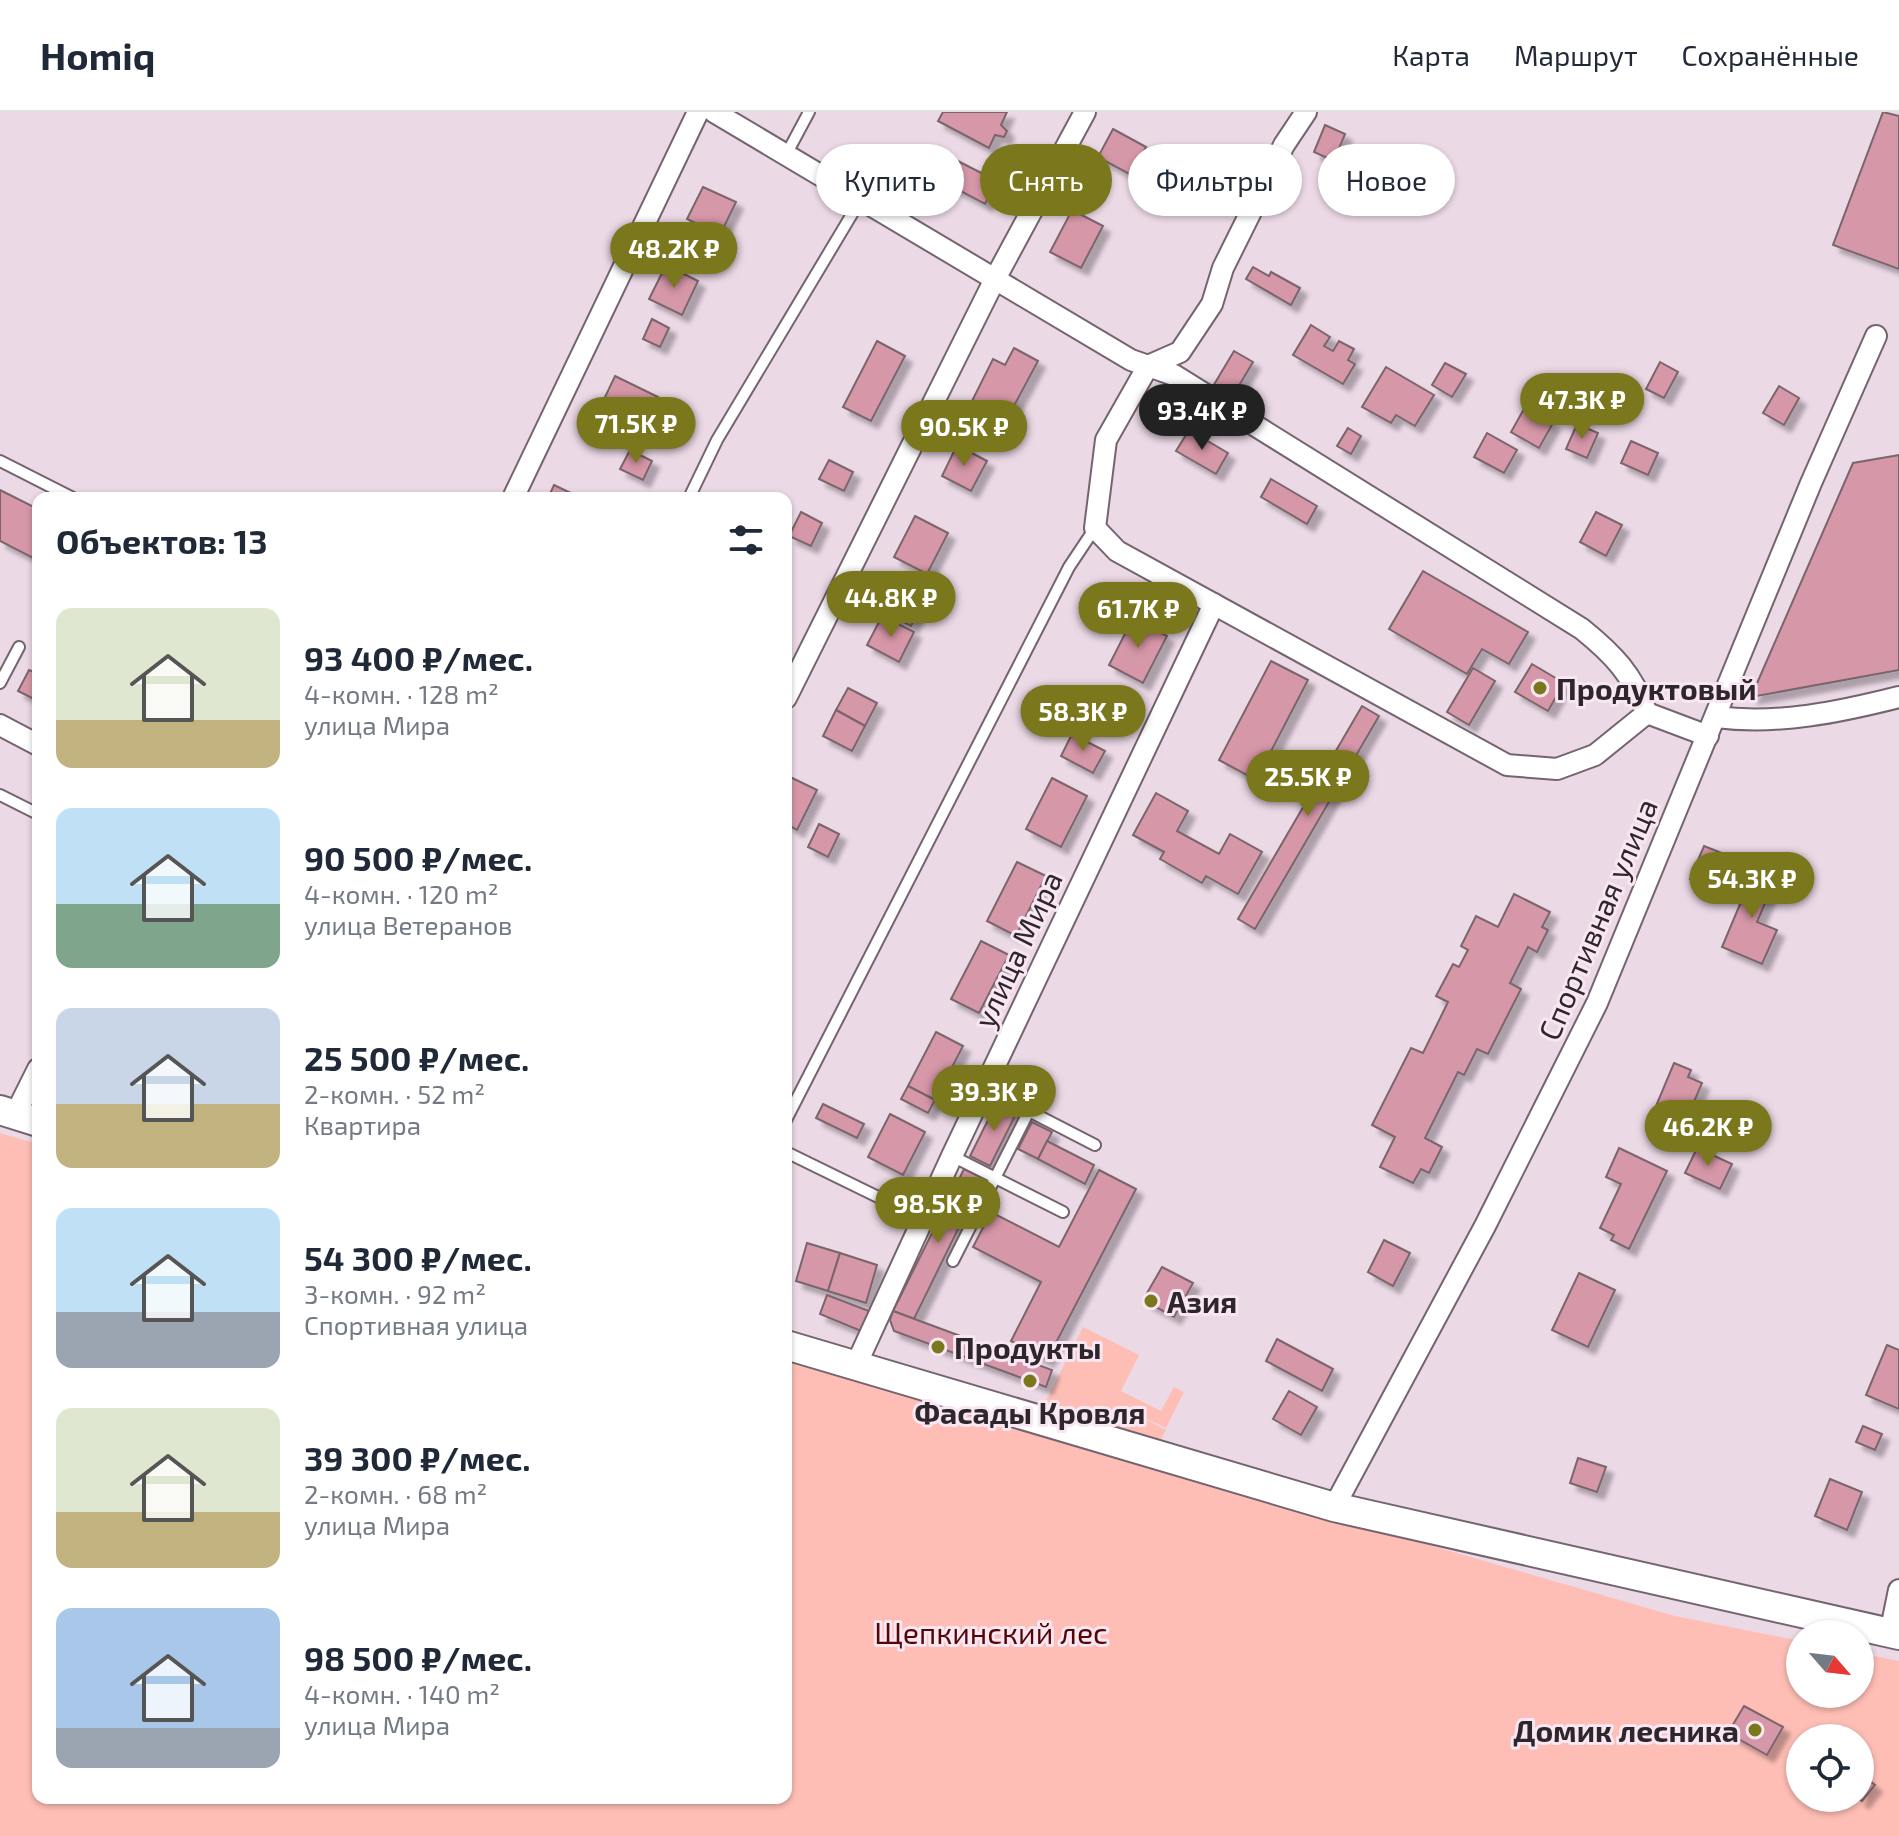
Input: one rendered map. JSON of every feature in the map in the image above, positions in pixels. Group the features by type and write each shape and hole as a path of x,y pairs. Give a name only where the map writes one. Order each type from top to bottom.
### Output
{"main road":[{"path":"792,1347 1334,1507 1895,1634"}],"street":[{"path":"516,492 698,112"},
{"path":"714,112 816,173"},
{"path":"792,686 995,279 1085,112"},
{"path":"1306,112 1284,145 1223,268 1212,304 1180,352 1148,366 1106,440 1095,528 1117,551 1507,765 1557,769 1570,765 1595,755 1647,713"},
{"path":"889,216 1131,360 1174,375 1582,629 1614,656 1637,687 1647,713"},
{"name":"Спортивная улица","path":"1334,1507 1485,1226 1597,1003 1811,483 1876,336"},
{"name":"улица Мира","path":"856,1365 1214,604"},
{"path":"1647,713 1712,726 1741,720 1845,711 1899,697"},
{"path":"0,725 32,742"},
{"path":"18,1115 32,1083"},
{"path":"1895,1634 1899,1590"}],"lane":[{"path":"786,155 809,112"},
{"path":"692,492 717,440 851,216"},
{"path":"0,461 61,492"},
{"path":"792,1108 1069,567 1095,528"},
{"path":"0,683 19,647"},
{"path":"0,795 32,811"},
{"path":"953,1261 1029,1111 1095,1145"},
{"path":"792,1155 923,1219"},
{"path":"952,1156 1063,1212"}],"green space":[{"name":"Щепкинский лес","path":"0,1133 32,1142 32,1804 792,1804 792,1362 1675,1616 1786,1638 1786,1708 1874,1708 1874,1656 1899,1661 1899,1836 0,1836"},
{"path":"1083,1327 1139,1355 1121,1391 1161,1411 1174,1387 1184,1392 1166,1428 1126,1409 1166,1430 1158,1444 1043,1407"}],"building":[{"path":"943,112 1007,112 1001,125 1007,131 1004,137 995,135 991,144 981,144 938,121"},
{"path":"1883,112 1899,116 1899,269 1833,245"},
{"path":"1325,125 1345,134 1341,144 1318,144 1318,154 1314,152"},
{"path":"1113,129 1140,144 1128,144 1128,173 1112,165 1112,144 1105,144"},
{"path":"964,164 980,172 980,201 964,193"},
{"path":"703,187 736,202 720,235 687,219"},
{"path":"1069,216 1084,216 1103,226 1081,268 1050,252"},
{"path":"666,265 698,281 682,315 649,299"},
{"path":"1253,267 1269,276 1271,272 1300,288 1291,305 1246,279"},
{"path":"652,319 669,328 660,347 643,339"},
{"path":"1311,325 1330,337 1324,346 1333,351 1339,341 1354,349 1348,360 1355,364 1343,384 1293,355"},
{"path":"877,341 905,356 871,421 843,407"},
{"path":"1014,348 1038,361 1007,419 972,401 993,359 1005,365"},
{"path":"1234,351 1253,362 1231,399 1212,388"},
{"path":"1660,362 1678,372 1664,398 1646,389"},
{"path":"1445,363 1466,374 1452,397 1432,385"},
{"path":"1386,367 1434,395 1415,426 1396,415 1391,423 1362,407"},
{"path":"615,376 658,397 638,436 596,416"},
{"path":"1779,386 1799,398 1784,425 1763,413"},
{"path":"1525,407 1553,423 1539,448 1511,432"},
{"path":"1577,424 1598,433 1587,458 1566,449"},
{"path":"1348,428 1361,436 1351,454 1337,446"},
{"path":"1189,430 1228,453 1216,474 1176,451"},
{"path":"1487,433 1517,450 1504,473 1474,457"},
{"path":"1631,441 1658,453 1648,475 1621,463"},
{"path":"957,445 987,461 971,491 942,476"},
{"path":"630,450 652,461 643,480 620,469"},
{"path":"1899,455 1899,670 1751,697 1853,463"},
{"path":"829,460 853,472 844,491 819,479"},
{"path":"1271,479 1317,506 1307,524 1261,497"},
{"path":"554,485 569,492 551,492"},
{"path":"0,490 32,506 32,557 0,541"},
{"path":"801,512 822,523 811,546 792,537 792,530"},
{"path":"1596,512 1622,525 1606,556 1580,542"},
{"path":"915,516 948,533 927,574 894,557"},
{"path":"1423,571 1528,632 1509,664 1482,649 1467,674 1389,629"},
{"path":"904,596 922,605 911,626 894,617"},
{"path":"882,616 914,632 899,662 867,645"},
{"path":"1133,618 1167,636 1143,683 1109,665"},
{"path":"1271,661 1308,680 1256,780 1219,760"},
{"name":"Продуктовый","path":"1532,664 1564,683 1548,711 1515,692"},
{"path":"1473,668 1495,681 1469,725 1447,712"},
{"path":"29,670 32,671 32,698 18,691"},
{"path":"848,688 877,703 865,726 836,710"},
{"path":"1362,706 1379,716 1255,929 1238,919"},
{"path":"836,710 865,726 852,751 823,736"},
{"path":"1072,734 1105,751 1093,773 1061,756"},
{"path":"792,778 817,790 797,830 792,827"},
{"path":"1052,778 1087,796 1061,847 1026,829"},
{"path":"1156,793 1188,811 1177,831 1219,854 1230,834 1262,852 1238,894 1206,876 1202,883 1160,859 1164,852 1133,835"},
{"path":"819,824 839,834 828,857 808,847"},
{"path":"1704,846 1732,857 1718,891 1690,879"},
{"path":"1017,862 1046,876 1016,936 987,921"},
{"path":"1756,866 1777,875 1757,922 1777,930 1762,964 1722,947"},
{"path":"1514,894 1550,912 1542,927 1548,930 1537,952 1528,947 1510,983 1521,989 1488,1054 1477,1049 1464,1075 1458,1072 1425,1138 1442,1147 1429,1173 1421,1169 1413,1183 1380,1167 1395,1137 1372,1125 1411,1048 1423,1053 1448,1002 1436,996 1453,964 1459,967 1468,950 1461,946 1476,916 1498,927"},
{"path":"981,941 1009,955 979,1013 951,999"},
{"path":"936,1032 963,1046 935,1100 908,1086"},
{"path":"1674,1063 1691,1070 1688,1077 1702,1083 1677,1142 1646,1130"},
{"path":"908,1086 935,1100 928,1113 901,1099"},
{"path":"998,1100 1018,1110 990,1166 970,1156"},
{"path":"823,1104 864,1124 857,1138 816,1118"},
{"path":"890,1114 925,1132 903,1175 868,1157"},
{"path":"1032,1122 1052,1132 1038,1159 1018,1149"},
{"path":"1047,1141 1094,1165 1085,1184 1038,1159"},
{"path":"1619,1148 1667,1171 1629,1249 1611,1240 1614,1235 1600,1228 1621,1184 1606,1177"},
{"path":"1697,1148 1732,1164 1720,1189 1685,1173"},
{"path":"964,1169 983,1178 914,1319 893,1311"},
{"path":"1099,1170 1136,1189 1047,1360 1011,1341 1041,1282 973,1247 991,1212 1059,1247"},
{"path":"1384,1240 1410,1253 1393,1286 1368,1272"},
{"path":"807,1243 840,1253 828,1291 796,1281"},
{"path":"840,1253 877,1265 866,1303 828,1291"},
{"path":"1162,1267 1193,1283 1174,1317 1143,1300"},
{"path":"1579,1273 1615,1290 1588,1347 1552,1330"},
{"path":"827,1295 869,1311 861,1331 820,1314"},
{"path":"893,1311 1052,1370 1046,1387 894,1331 890,1320"},
{"path":"1277,1339 1333,1369 1322,1391 1266,1361"},
{"path":"1887,1345 1899,1350 1899,1409 1866,1395"},
{"path":"1289,1391 1317,1407 1301,1435 1273,1419"},
{"path":"1863,1426 1882,1434 1875,1450 1856,1442"},
{"path":"1578,1458 1606,1467 1597,1492 1570,1483"},
{"path":"1830,1479 1862,1492 1847,1530 1815,1516"},
{"name":"Домик лесника","path":"1744,1706 1783,1727 1767,1755 1728,1733"}],"place":[{"name":"Продуктовый","path":"1540,688"},
{"name":"Азия","path":"1151,1301"},
{"name":"Продукты","path":"938,1347"},
{"name":"Фасады Кровля","path":"1030,1381"},
{"name":"Домик лесника","path":"1755,1730"}]}
